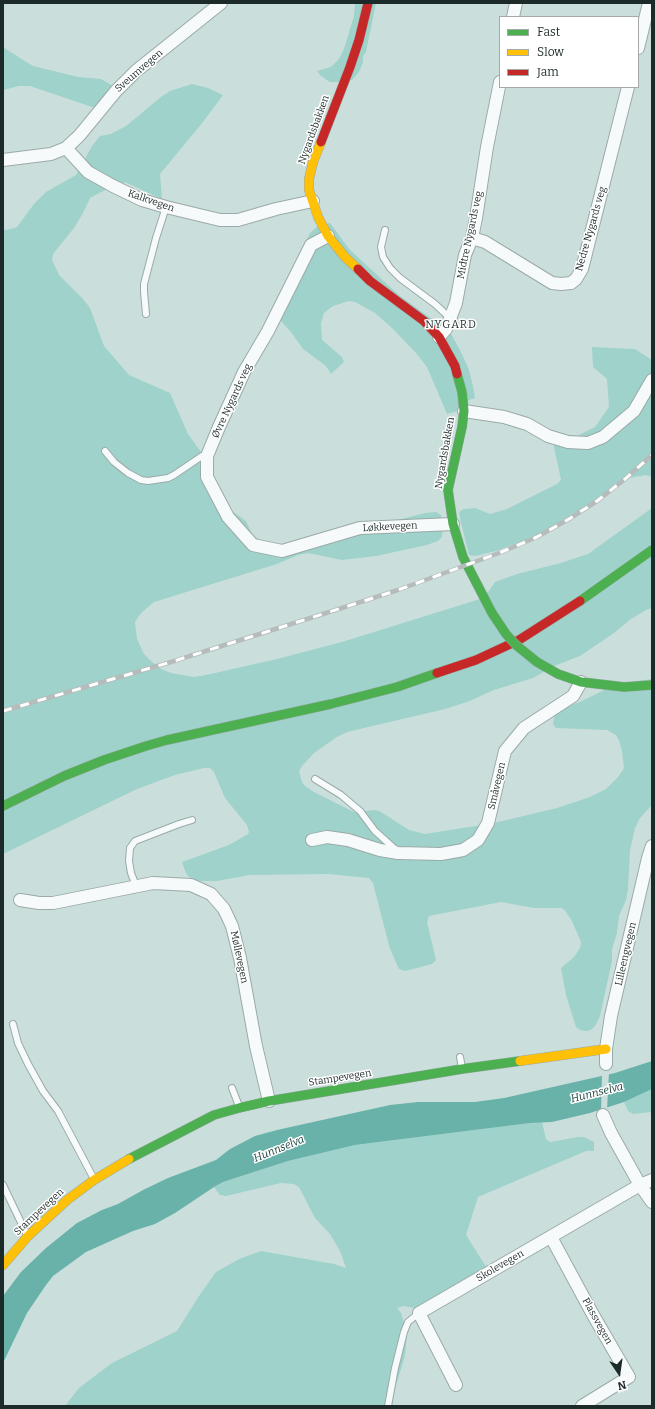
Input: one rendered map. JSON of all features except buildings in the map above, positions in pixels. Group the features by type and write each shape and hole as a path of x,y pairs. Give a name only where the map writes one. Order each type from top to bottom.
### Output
{"main road":[{"name":"Nygardsbakken","path":"368,3 359,40 350,67 313,162 309,179 309,190 318,217 328,236 345,257 370,281 424,321 439,337 455,366 462,392 464,411 462,427 448,490 453,524 463,557 492,614 516,645 537,662 558,674 582,682 594,684 624,687 652,685"},
{"path":"3,806 64,776 104,760 146,746 166,740 331,704 391,689 470,662 519,640 556,618 652,550"},
{"name":"Stampevegen","path":"6,1259 28,1236 67,1200 94,1180 123,1162 214,1115 269,1101 462,1070 606,1049"}],"street":[{"name":"Sveumvegen","path":"66,148 79,136 116,91 136,71 221,3"},
{"path":"513,16 516,3"},
{"path":"639,44 649,3"},
{"name":"Midtre Nygards veg","path":"439,337 446,329 451,319 456,303 465,255 472,238 487,147 499,87"},
{"name":"Nedre Nygards veg","path":"472,238 485,242 552,283 571,283 576,279 582,269 628,88"},
{"path":"3,160 29,158 51,154 66,148"},
{"name":"Kalkvegen","path":"66,148 88,172 142,200 166,208 220,220 238,220 276,209 312,201"},
{"name":"Øvre Nygards veg","path":"282,551 253,545 228,518 207,477 207,456 244,372 268,331 311,245 328,236"},
{"path":"464,411 510,419 528,424 548,436 568,442 588,443 603,437 634,411 652,380"},
{"name":"Løkkevegen","path":"282,551 360,528 453,524"},
{"name":"Småvegen","path":"312,840 327,837 348,840 380,850 398,853 441,854 463,850 478,840 488,824 505,752 524,728 573,696 582,682"},
{"name":"Lilleengvegen","path":"606,1064 606,1049 611,1016 649,869 652,846"},
{"name":"Møllevegen","path":"20,900 39,903 53,903 153,883 191,886 211,894 224,909 232,926 240,958 256,1046 269,1101"},
{"path":"603,1115 611,1133 640,1185 652,1202"},
{"name":"Skolevegen","path":"419,1313 640,1185 652,1180"},
{"name":"Plassvegen","path":"551,1237 629,1377 582,1406"},
{"path":"419,1313 456,1385"}],"lane":[{"path":"146,314 144,284 156,238 166,208"},
{"path":"385,230 381,247 383,257 390,268 400,278 435,304 451,319"},
{"path":"105,451 114,462 128,473 141,480 148,481 168,478 202,456 207,456"},
{"path":"315,779 341,795 360,811 375,831 398,853"},
{"path":"136,886 131,873 129,861 130,848 135,841 192,820"},
{"path":"13,1024 18,1043 28,1064 43,1091 58,1111 94,1180"},
{"path":"460,1057 462,1070"},
{"path":"232,1088 239,1108"},
{"path":"3,1185 28,1236"},
{"path":"388,1406 404,1332 408,1322 419,1313"}],"green space":[{"path":"355,3 376,3 366,52 363,56 363,62 359,72 352,80 330,82 321,76 317,71 331,67 339,59 344,49 354,16"},
{"path":"3,47 33,66 78,77 101,79 115,87 95,108 30,86 19,86 3,90"},
{"path":"192,84 208,88 223,95 160,174 162,199 125,182 120,193 105,190 90,198 74,228 53,254 52,260 59,275 90,308 104,346 129,375 170,393 188,434 206,459 219,502 246,521 253,536 268,544 280,545 314,541 425,513 436,512 441,515 443,526 442,537 438,541 427,545 376,556 342,560 308,553 298,555 277,564 154,602 141,613 135,622 137,639 144,654 161,669 171,673 194,677 277,659 342,642 480,599 489,591 495,582 517,574 561,563 588,554 652,508 652,608 631,619 614,633 580,656 554,666 533,678 494,690 467,702 445,709 347,732 314,753 299,771 302,782 305,786 354,812 376,810 409,830 425,834 494,823 557,808 590,797 606,789 618,777 624,768 622,751 616,735 607,730 556,728 553,724 555,713 559,709 580,702 616,684 652,679 652,805 640,818 635,828 630,850 626,900 619,916 617,933 612,949 612,961 600,1016 595,1026 591,1030 580,1030 576,1027 566,995 561,968 574,957 580,948 581,942 572,921 562,908 534,908 501,902 429,916 427,922 436,960 432,964 405,971 399,969 390,949 373,883 369,878 329,874 250,875 217,881 200,881 189,877 182,862 229,845 249,832 247,825 225,798 214,772 210,768 175,775 137,789 3,854 3,229 7,230 17,227 34,204 46,192 76,175 92,146 100,136 111,134 126,126 170,91"},
{"path":"330,223 350,250 400,296 432,319 443,320 460,350 469,370 475,398 469,400 457,411 447,414 427,367 416,353 375,313 355,302 349,301 333,306 324,313 321,323 322,340 342,357 344,362 331,374 326,366 303,349 280,320 295,268 305,242 311,232 319,225"},
{"path":"592,347 635,349 652,360 652,477 646,475 629,478 610,489 592,503 539,535 496,551 475,556 469,555 459,512 464,509 475,508 490,514 507,509 557,484 561,480 554,447 555,433 577,436 595,427 609,407 607,379 593,367"},
{"path":"652,1089 652,1112 633,1114 628,1111 624,1102"},
{"path":"542,1122 546,1139 550,1142 584,1137 594,1142 594,1151 586,1151 478,1197 466,1235 490,1273 420,1309 404,1306 397,1308 401,1313 407,1333 405,1356 396,1385 392,1406 65,1406 79,1388 112,1363 177,1331 216,1272 239,1259 261,1251 334,1264 346,1268 340,1251 330,1234 315,1218 299,1187 294,1184 281,1183 226,1196 220,1195 214,1187 223,1182 288,1161 355,1145"}],"water":[{"name":"Hunnselva","path":"652,1061 652,1089 624,1102 590,1113 552,1122 530,1123 355,1145 288,1161 223,1182 155,1224 133,1231 86,1252 53,1276 27,1313 3,1363 3,1296 21,1272 46,1248 77,1223 168,1178 216,1160 230,1149 255,1136 390,1105 418,1102 475,1102 504,1098 615,1073"}],"pier":[{"path":"609,1072 607,1110 601,1112 602,1074"}],"railway":[{"path":"3,711 171,662 323,614 398,590 499,553 537,537 569,519 597,501 652,455"}],"traffic: fast":[{"path":"457,374 462,392 464,411 462,427 448,490 453,524 463,557 492,613"},
{"path":"580,601 652,550"},
{"path":"492,613 506,634 516,645 537,662"},
{"path":"537,662 558,674 581,682 624,687 652,685"},
{"path":"3,806 64,776 104,760 146,746 167,740 331,704 397,687 437,673"},
{"path":"129,1159 214,1115 239,1108 269,1101 462,1069 520,1061"}],"traffic: slow":[{"path":"321,142 313,162 309,179 309,190 318,217 328,236 345,257 358,269"},
{"path":"520,1061 606,1049"},
{"path":"3,1265 28,1236 67,1200 94,1180 129,1159"}],"traffic: jam":[{"path":"321,142 350,67 359,40 368,3"},
{"path":"358,269 370,281 424,321 439,337 455,366 457,374"},
{"path":"437,673 476,660 519,640 580,601"}],"district":[{"name":"NYGARD","path":"451,325"}]}
